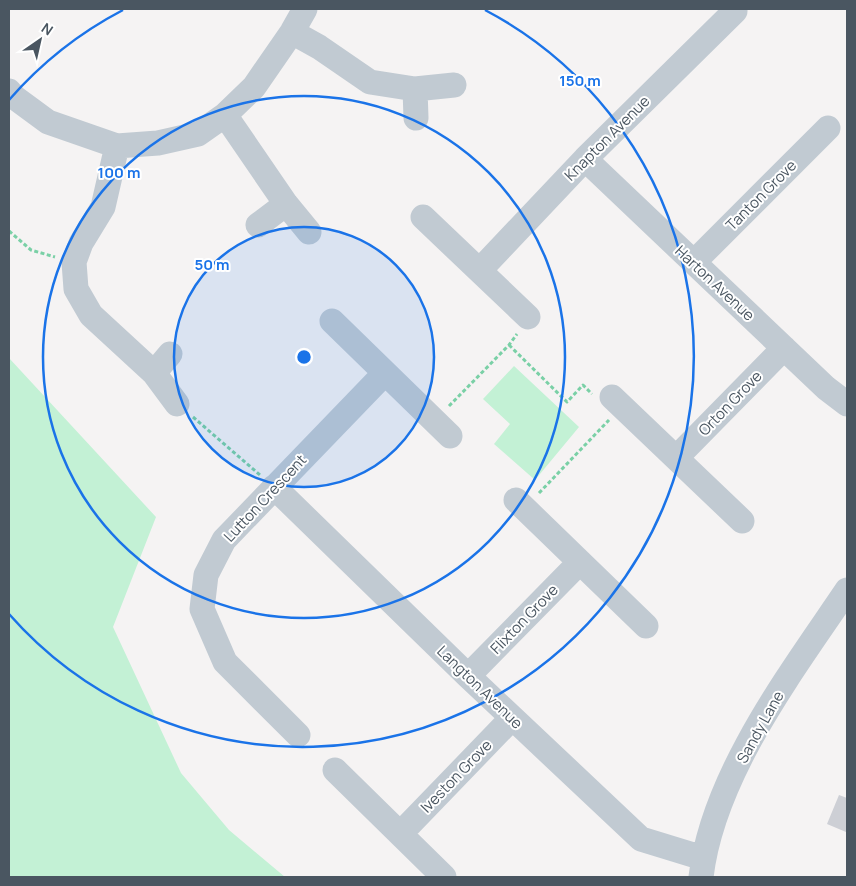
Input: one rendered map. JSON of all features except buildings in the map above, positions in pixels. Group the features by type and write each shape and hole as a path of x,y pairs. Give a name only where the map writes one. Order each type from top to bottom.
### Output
{"street":[{"path":"9,91 14,97 48,122 116,146 158,143 198,134 225,115 254,87 292,32 305,9"},
{"name":"Knapton Avenue","path":"480,270 585,159 735,9"},
{"path":"292,32 319,47 370,82 415,89 454,85"},
{"path":"415,89 416,118"},
{"path":"225,115 286,204 309,232"},
{"name":"Tanton Grove","path":"694,262 828,128"},
{"path":"116,146 104,208 81,243 74,262 76,289 91,315 154,373 178,404"},
{"name":"Harton Avenue","path":"585,159 826,388 847,404"},
{"path":"258,225 286,204"},
{"path":"423,217 528,317"},
{"path":"332,321 442,429"},
{"name":"Orton Grove","path":"676,458 784,348"},
{"path":"154,373 170,354"},
{"name":"Lutton Crescent","path":"298,735 225,662 202,609 206,575 224,540 385,373"},
{"path":"610,401 676,458 742,521"},
{"name":"Langton Avenue","path":"274,487 468,676 641,839 702,868"},
{"path":"520,504 646,626"},
{"name":"Flixton Grove","path":"468,676 580,562"},
{"name":"Sandy Lane","path":"702,868 719,806 748,746 781,687 847,590"},
{"name":"Iveston Grove","path":"401,833 512,718"},
{"path":"335,770 444,877"}],"path":[{"path":"9,231 31,250 74,262"},
{"path":"442,429 509,345 528,317"},
{"path":"509,345 568,402 583,386 610,401 520,504"},
{"path":"178,404 274,487"}],"green space":[{"path":"9,358 156,517 113,627 181,773 229,830 285,877 9,877"},
{"path":"514,366 579,427 535,480 494,444 510,424 483,399"}]}
